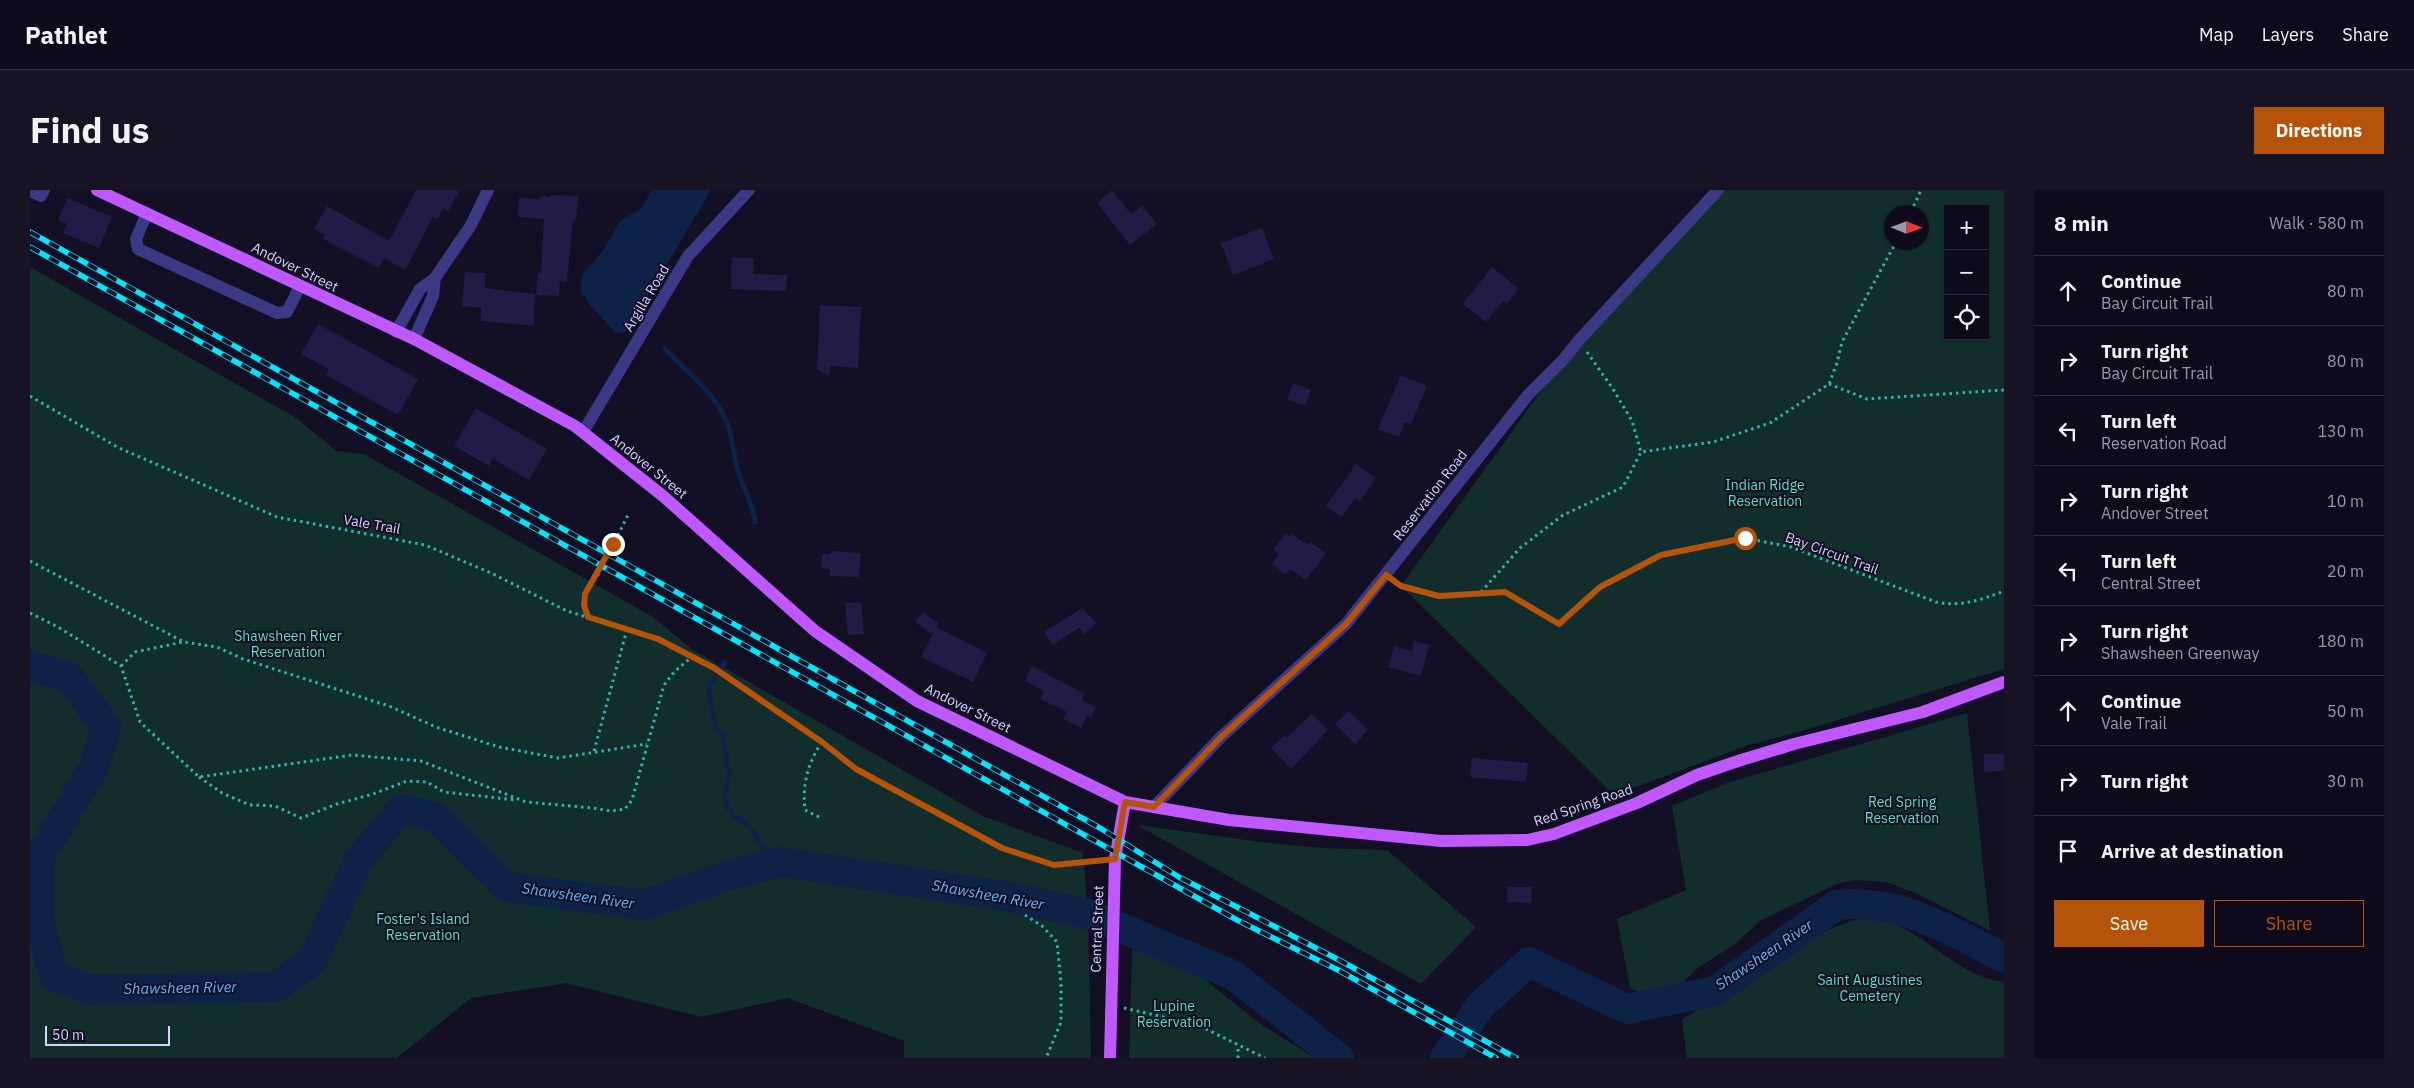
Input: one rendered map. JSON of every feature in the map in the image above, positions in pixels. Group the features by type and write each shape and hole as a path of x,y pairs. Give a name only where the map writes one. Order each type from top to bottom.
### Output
{"main road":[{"name":"Andover Street","path":"97,190 414,339 584,432 663,496 815,631 917,701 1125,802 1154,807"},
{"name":"Red Spring Road","path":"1154,807 1229,820 1441,841 1527,840 1554,834 1637,803 1697,775 1738,761 1794,744 1923,712 2004,682"},
{"name":"Central Street","path":"1110,1058 1115,859 1125,802"}],"street":[{"path":"30,191 41,196 44,190"},
{"path":"396,332 420,290 435,278 471,225 488,190"},
{"name":"Argilla Road","path":"584,432 688,256 749,190"},
{"name":"Reservation Road","path":"1154,807 1221,737 1346,624 1528,395 1564,360 1578,340 1718,190"},
{"path":"147,213 136,239 138,249 277,313 287,312 300,286"},
{"path":"414,339 432,296 435,278"}],"path":[{"path":"1914,205 1921,190"},
{"path":"1640,452 1713,442 1770,423 1829,384 1842,342 1892,250"},
{"path":"1480,592 1520,548 1562,515 1623,487 1640,452 1632,420 1613,389 1578,340"},
{"path":"1829,384 1867,399 2004,390"},
{"name":"Vale Trail","path":"30,396 117,446 277,517 426,545 491,573 567,611 658,639 722,673 822,742 856,769 1002,848 1054,865 1115,859"},
{"path":"588,617 584,605 585,594 598,575 628,515"},
{"name":"Bay Circuit Trail","path":"1386,575 1401,586 1439,596 1480,592 1505,592 1559,624 1600,587 1661,555 1745,538 1791,547 1936,602 1954,606 1977,601 2004,591"},
{"path":"30,561 184,642 217,647 243,659 389,706 436,727 499,747 558,758 621,750 647,744"},
{"path":"30,613 58,627 121,666 140,722 199,777 222,793 250,805 275,806 302,818 337,804 373,794 407,781 427,782 444,792 611,811 625,809 632,800 664,685 675,671 692,657"},
{"path":"594,752 626,629"},
{"path":"121,666 135,652 184,642"},
{"path":"818,818 805,810 804,800 806,777 812,756 822,742"},
{"path":"199,777 352,755 421,762 523,801"},
{"path":"1025,915 1042,926 1057,942 1061,983 1061,1022 1046,1058"},
{"path":"1118,1007 1148,1016 1198,1025 1265,1058"},
{"path":"1238,1046 1238,1058"}],"green space":[{"name":"Indian Ridge Reservation","path":"1720,190 2004,190 2004,669 1802,731 1749,745 1614,795 1401,586 1564,359"},
{"name":"Shawsheen River Reservation","path":"30,267 298,419 336,451 364,454 653,617 693,650 983,816 1083,853 1088,914 1091,1058 904,1058 904,1041 788,998 701,1017 566,983 471,998 397,1058 30,1058"},
{"name":"Red Spring Reservation","path":"1967,713 1990,931 1918,894 1886,882 1853,880 1837,884 1760,921 1735,944 1698,968 1678,987 1659,997 1651,998 1630,988 1617,919 1686,890 1672,806 1727,783"},
{"path":"1137,825 1261,842 1322,848 1387,850 1476,927 1421,984"},
{"name":"Saint Augustines Cemetery","path":"1869,917 1888,921 1905,929 1968,970 1985,978 2004,982 2004,1058 1687,1058 1682,1020 1772,960 1798,945 1823,932"},
{"name":"Lupine Reservation","path":"1133,922 1259,1023 1315,1058 1129,1058"}],"water":[{"path":"652,190 711,190 631,325 625,332 616,333 590,305 581,291 582,275 604,249 621,220 641,209"}],"building":[{"path":"416,190 460,190 448,211 443,208 438,219 433,217 405,270 384,258 379,268 323,239 325,235 314,229 327,206 389,241"},
{"path":"1112,190 1131,214 1142,206 1157,224 1130,245 1097,203"},
{"path":"551,195 578,196 576,221 573,220 567,282 560,281 559,296 536,295 538,273 541,273 544,219 518,217 519,198 540,199 540,196 550,197"},
{"path":"68,198 112,217 99,248 63,233 67,224 58,220"},
{"path":"1262,228 1274,259 1233,275 1221,243"},
{"path":"732,257 754,258 753,274 787,275 786,291 731,289"},
{"path":"1492,267 1519,289 1507,304 1503,301 1486,322 1463,304"},
{"path":"465,272 486,273 485,288 535,294 534,326 481,321 481,308 462,306"},
{"path":"820,305 861,307 858,368 830,366 829,376 817,369"},
{"path":"318,324 418,379 398,415 326,375 329,369 301,354"},
{"path":"1401,375 1427,386 1411,424 1405,422 1399,437 1378,429"},
{"path":"1293,383 1311,390 1305,406 1287,399"},
{"path":"476,408 547,449 529,480 493,459 489,466 454,446"},
{"path":"1356,464 1376,478 1360,501 1355,498 1342,517 1326,506"},
{"path":"1286,533 1290,537 1292,534 1308,545 1310,542 1326,553 1306,580 1290,569 1286,575 1272,564 1279,554 1273,550"},
{"path":"831,551 861,553 859,577 830,576 830,569 821,568 822,554 831,554"},
{"path":"861,602 864,634 848,635 845,603"},
{"path":"1082,608 1097,623 1085,634 1079,628 1053,645 1044,632"},
{"path":"923,612 938,623 936,627 987,653 973,682 921,657 935,629 931,634 915,622"},
{"path":"1414,641 1429,645 1421,676 1388,667 1394,646 1412,651"},
{"path":"1032,666 1085,694 1082,700 1096,707 1091,718 1087,716 1081,728 1063,719 1067,712 1040,699 1044,691 1025,681"},
{"path":"1349,711 1368,730 1355,744 1335,724"},
{"path":"1312,714 1328,730 1291,769 1271,748 1284,736 1286,738"},
{"path":"1984,754 2004,754 2004,771 1984,772"},
{"path":"1472,758 1528,763 1526,782 1470,777"},
{"path":"1508,887 1532,887 1531,903 1507,902"}],"waterway":[{"path":"665,349 700,383 722,412 729,428 737,468 752,508 755,522"},
{"path":"725,662 709,686 714,724 723,738 729,773 725,797 728,808 734,817 742,819 762,846 781,862"},
{"name":"Shawsheen River","path":"30,666 69,677 106,726 94,767 39,858 39,919 54,976 91,990 276,987 312,961 359,860 401,809 436,817 507,887 644,905 729,875 781,862 1010,897 1088,914 1233,975 1339,1058"},
{"path":"30,884 39,884"},
{"name":"Shawsheen River","path":"1445,1058 1480,1006 1529,962 1627,1009 1715,991 1837,905 1860,904 1903,912 1944,928 2004,958"}],"railway":[{"path":"30,232 1100,828 1179,877 1341,961 1516,1058"},
{"path":"30,247 1237,920 1338,970 1496,1058"}],"route":[{"path":"613,544 598,575 585,594 584,605 588,617 658,639 714,668 822,742 856,769 946,820 1002,848 1054,865 1115,859 1125,802 1154,807 1221,737 1280,686 1346,624 1386,575 1401,586 1439,596 1480,592 1505,592 1559,624 1579,608 1600,587 1661,555 1745,538"}],"park label":[{"name":"Foster's Island Reservation","path":"423,928"}]}
